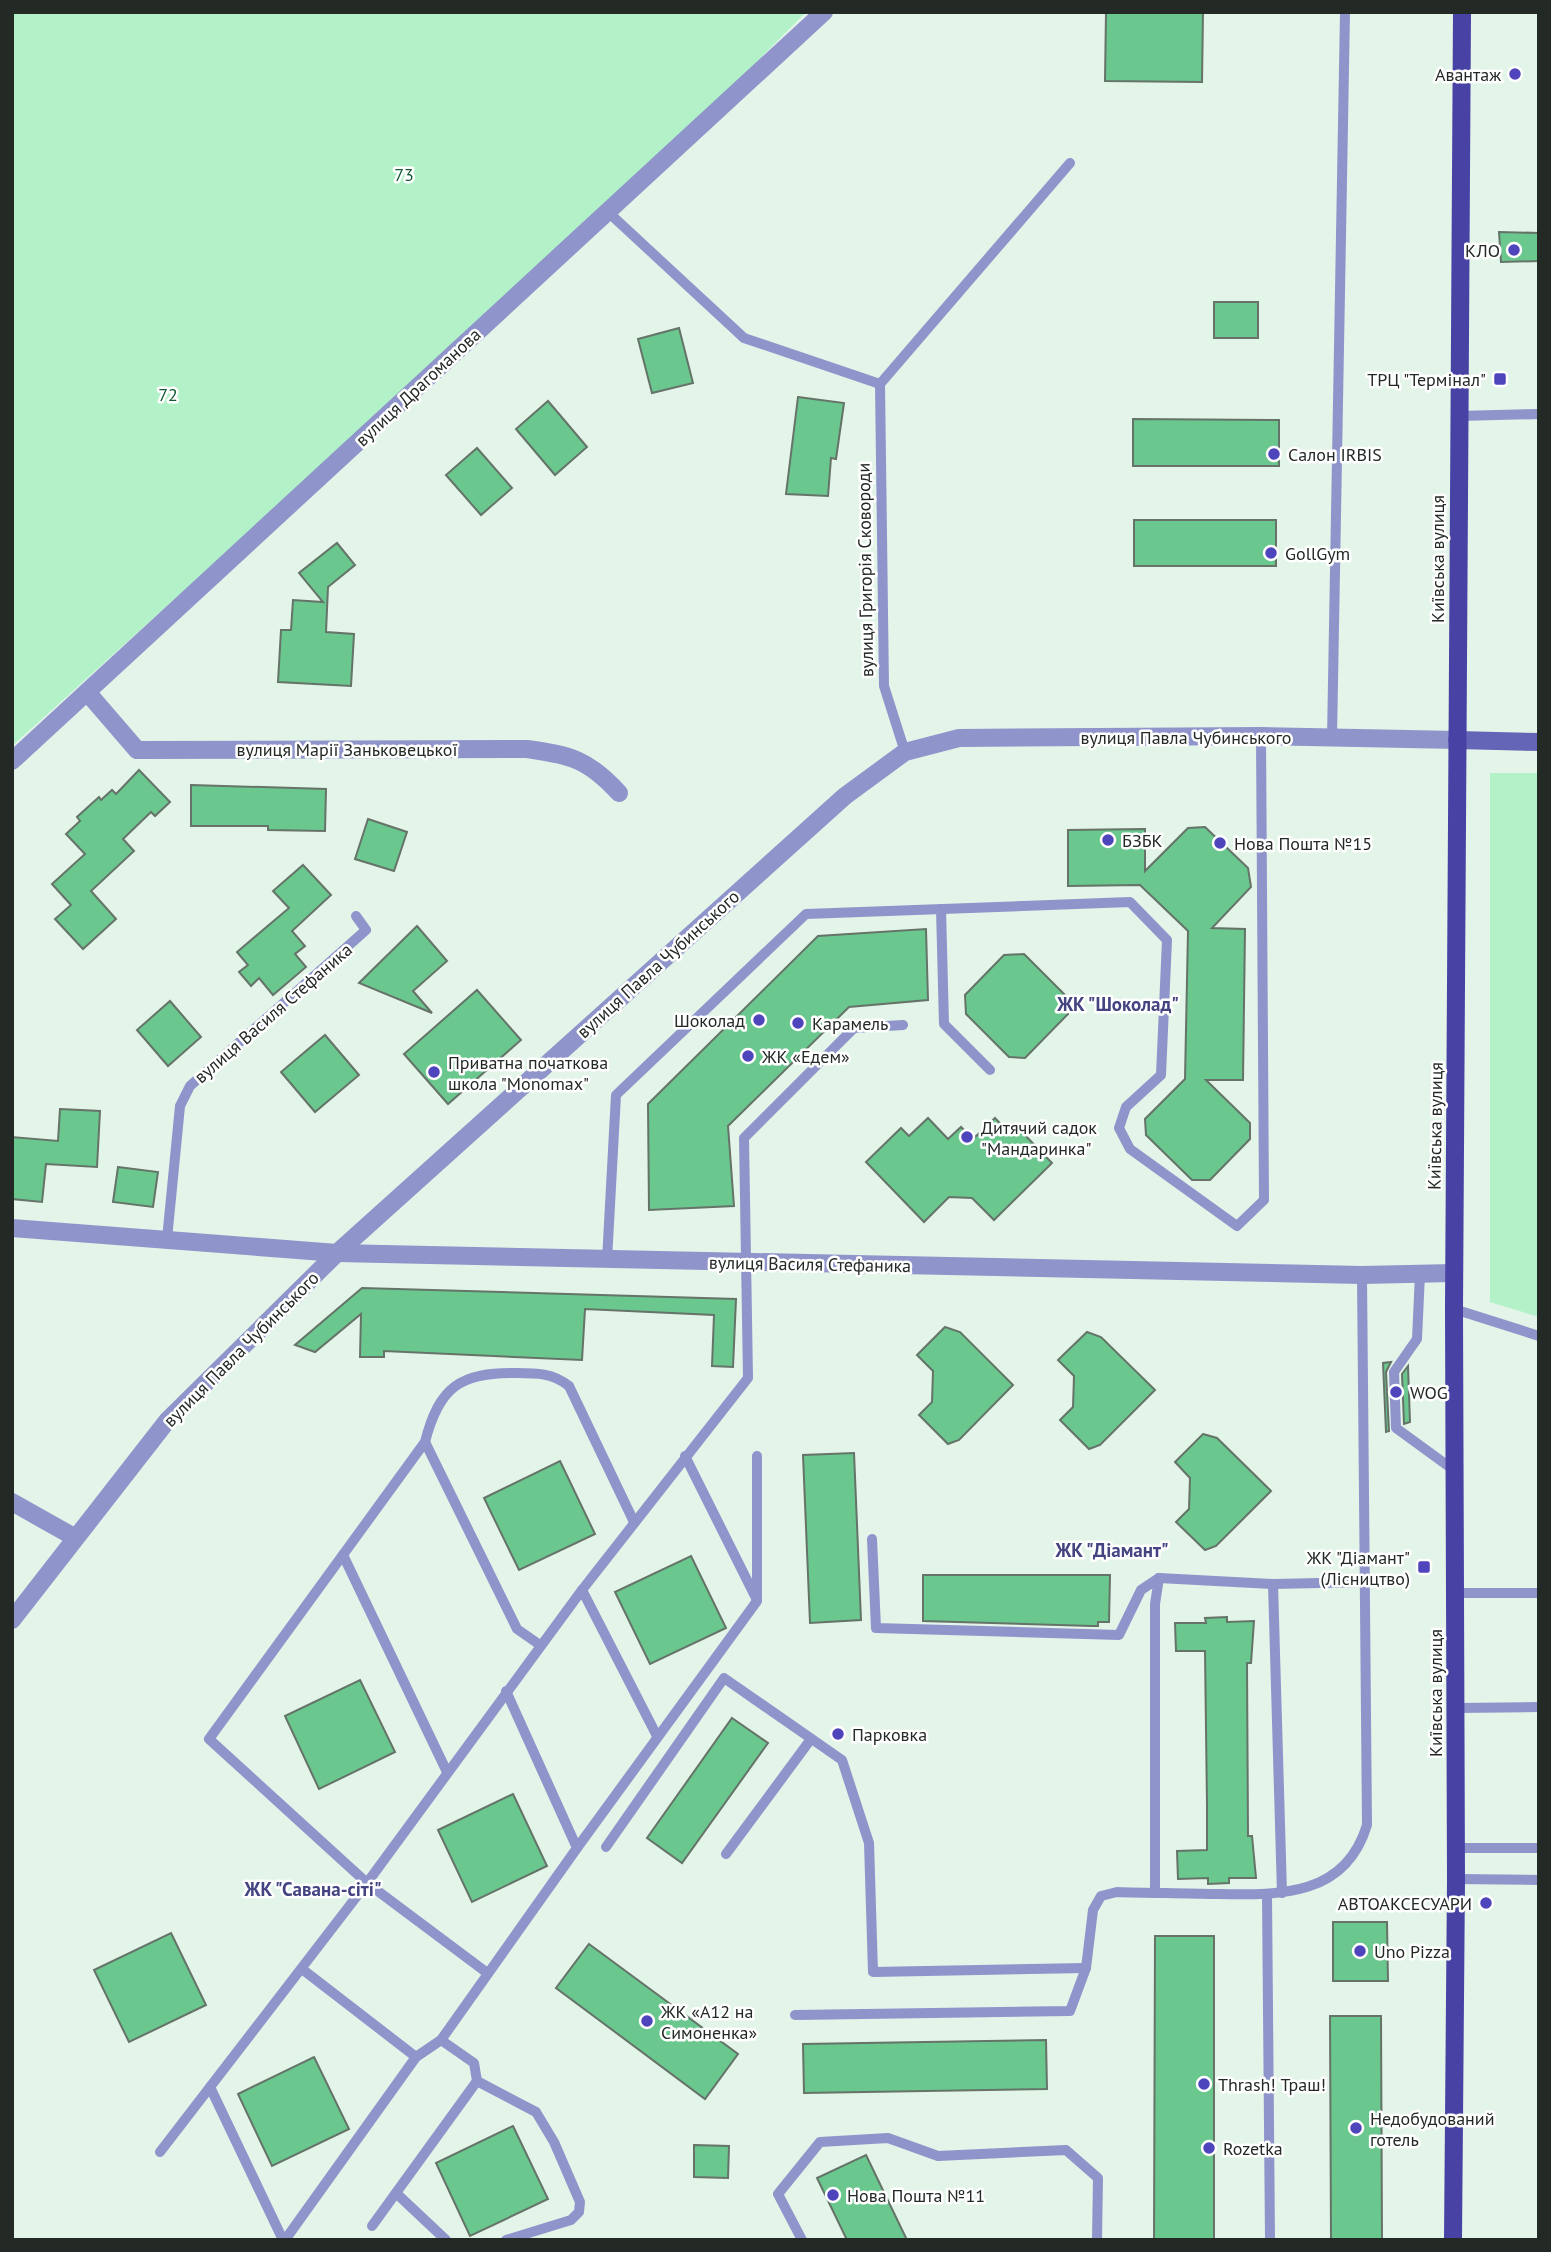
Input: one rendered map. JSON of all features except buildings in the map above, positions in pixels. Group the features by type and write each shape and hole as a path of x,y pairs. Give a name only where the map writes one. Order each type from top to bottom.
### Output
{"main road":[{"name":"Київська вулиця","path":"1453,2240 1456,1879 1454,1273 1462,12"},
{"path":"1458,740 1539,742"}],"street":[{"name":"вулиця Драгоманова","path":"12,761 824,12"},
{"name":"вулиця Марії Заньковецької","path":"87,692 137,750 527,749 573,756 599,771 619,793"},
{"name":"вулиця Павла Чубинського","path":"12,1620 167,1421 337,1253 845,796 905,752 958,738 1261,737 1458,740"},
{"name":"вулиця Василя Стефаника","path":"12,1228 337,1253 1362,1275 1454,1273"},
{"path":"12,1502 74,1537"}],"lane":[{"path":"1332,738 1345,12"},
{"path":"608,212 744,338 880,384 1070,163"},
{"name":"вулиця Григорія Сковороди","path":"880,384 884,686 905,752"},
{"path":"1459,416 1539,415"},
{"path":"607,1259 616,1095 806,914 1130,902 1167,940 1161,1075 1126,1107 1119,1128 1130,1149 1237,1226 1264,1200 1261,737"},
{"path":"942,909 944,1024 990,1070"},
{"name":"вулиця Василя Стефаника","path":"167,1240 180,1106 190,1086 366,930 356,916"},
{"path":"160,2152 368,1883 540,1645 748,1378 744,1138 854,1028 903,1025"},
{"path":"1420,1273 1417,1339 1394,1372 1396,1428 1455,1471"},
{"path":"795,2015 1070,2011 1086,1968 1093,1910 1101,1896 1117,1892 1267,1895 1329,1878 1349,1863 1361,1845 1367,1825 1367,1582 1362,1275"},
{"path":"1454,1309 1539,1336"},
{"path":"486,1972 368,1883 209,1739 425,1442 440,1401 465,1379 498,1372 554,1377 569,1385 578,1399 634,1522"},
{"path":"425,1442 517,1629 540,1645"},
{"path":"685,1456 757,1601"},
{"path":"210,2087 284,2240 416,2057 441,2039 486,1972 757,1601 757,1456"},
{"path":"872,1539 876,1628 1119,1635 1141,1590 1159,1578 1273,1584 1367,1582"},
{"path":"343,1555 447,1772"},
{"path":"1155,1893 1155,1604 1159,1578"},
{"path":"1273,1584 1282,1893"},
{"path":"582,1590 657,1736"},
{"path":"1455,1594 1539,1593"},
{"path":"606,1847 724,1678 842,1760 869,1843 873,1972 1086,1968"},
{"path":"506,1691 577,1847"},
{"path":"1456,1708 1539,1707"},
{"path":"726,1854 811,1739"},
{"path":"1456,1848 1539,1848"},
{"path":"1456,1879 1539,1880"},
{"path":"1267,1895 1270,2240"},
{"path":"302,1969 416,2057"},
{"path":"372,2226 477,2081 474,2063 441,2039"},
{"path":"477,2081 536,2112 554,2142 580,2202 579,2212 571,2220 506,2240"},
{"path":"802,2240 778,2194 820,2142 888,2138 938,2156 1066,2150 1098,2178 1097,2240"},
{"path":"396,2193 446,2240"}],"green space":[{"path":"12,12 806,12 663,157 12,746"},
{"path":"1490,773 1539,773 1539,1317 1490,1302"}],"place":[{"name":"Авантаж","path":"1515,74"},
{"name":"КЛО","path":"1514,250"},
{"name":"ТРЦ \"Термінал\"","path":"1500,379"},
{"name":"Салон IRBIS","path":"1274,454"},
{"name":"GollGym","path":"1271,553"},
{"name":"БЗБК","path":"1108,840"},
{"name":"Нова Пошта №15","path":"1220,843"},
{"name":"Шоколад","path":"759,1020"},
{"name":"Карамель","path":"798,1023"},
{"name":"ЖК «Едем»","path":"748,1056"},
{"name":"Приватна початкова школа \"Monomax\"","path":"434,1072"},
{"name":"Дитячий садок \"Мандаринка\"","path":"967,1137"},
{"name":"WOG","path":"1396,1392"},
{"name":"ЖК \"Діамант\" (Лісництво)","path":"1424,1567"},
{"name":"Парковка","path":"838,1734"},
{"name":"АВТОАКСЕСУАРИ","path":"1486,1903"},
{"name":"Uno Pizza","path":"1360,1951"},
{"name":"ЖК «А12 на Симоненка»","path":"647,2021"},
{"name":"Thrash! Траш!","path":"1204,2084"},
{"name":"Недобудований готель","path":"1356,2128"},
{"name":"Rozetka","path":"1209,2148"},
{"name":"Нова Пошта №11","path":"833,2195"}],"district":[{"name":"ЖК \"Шоколад\"","path":"1118,1004"},
{"name":"ЖК \"Діамант\"","path":"1112,1550"},
{"name":"ЖК \"Савана-сіті\"","path":"313,1889"}],"park label":[{"name":"73","path":"404,174"},
{"name":"72","path":"168,394"}]}
